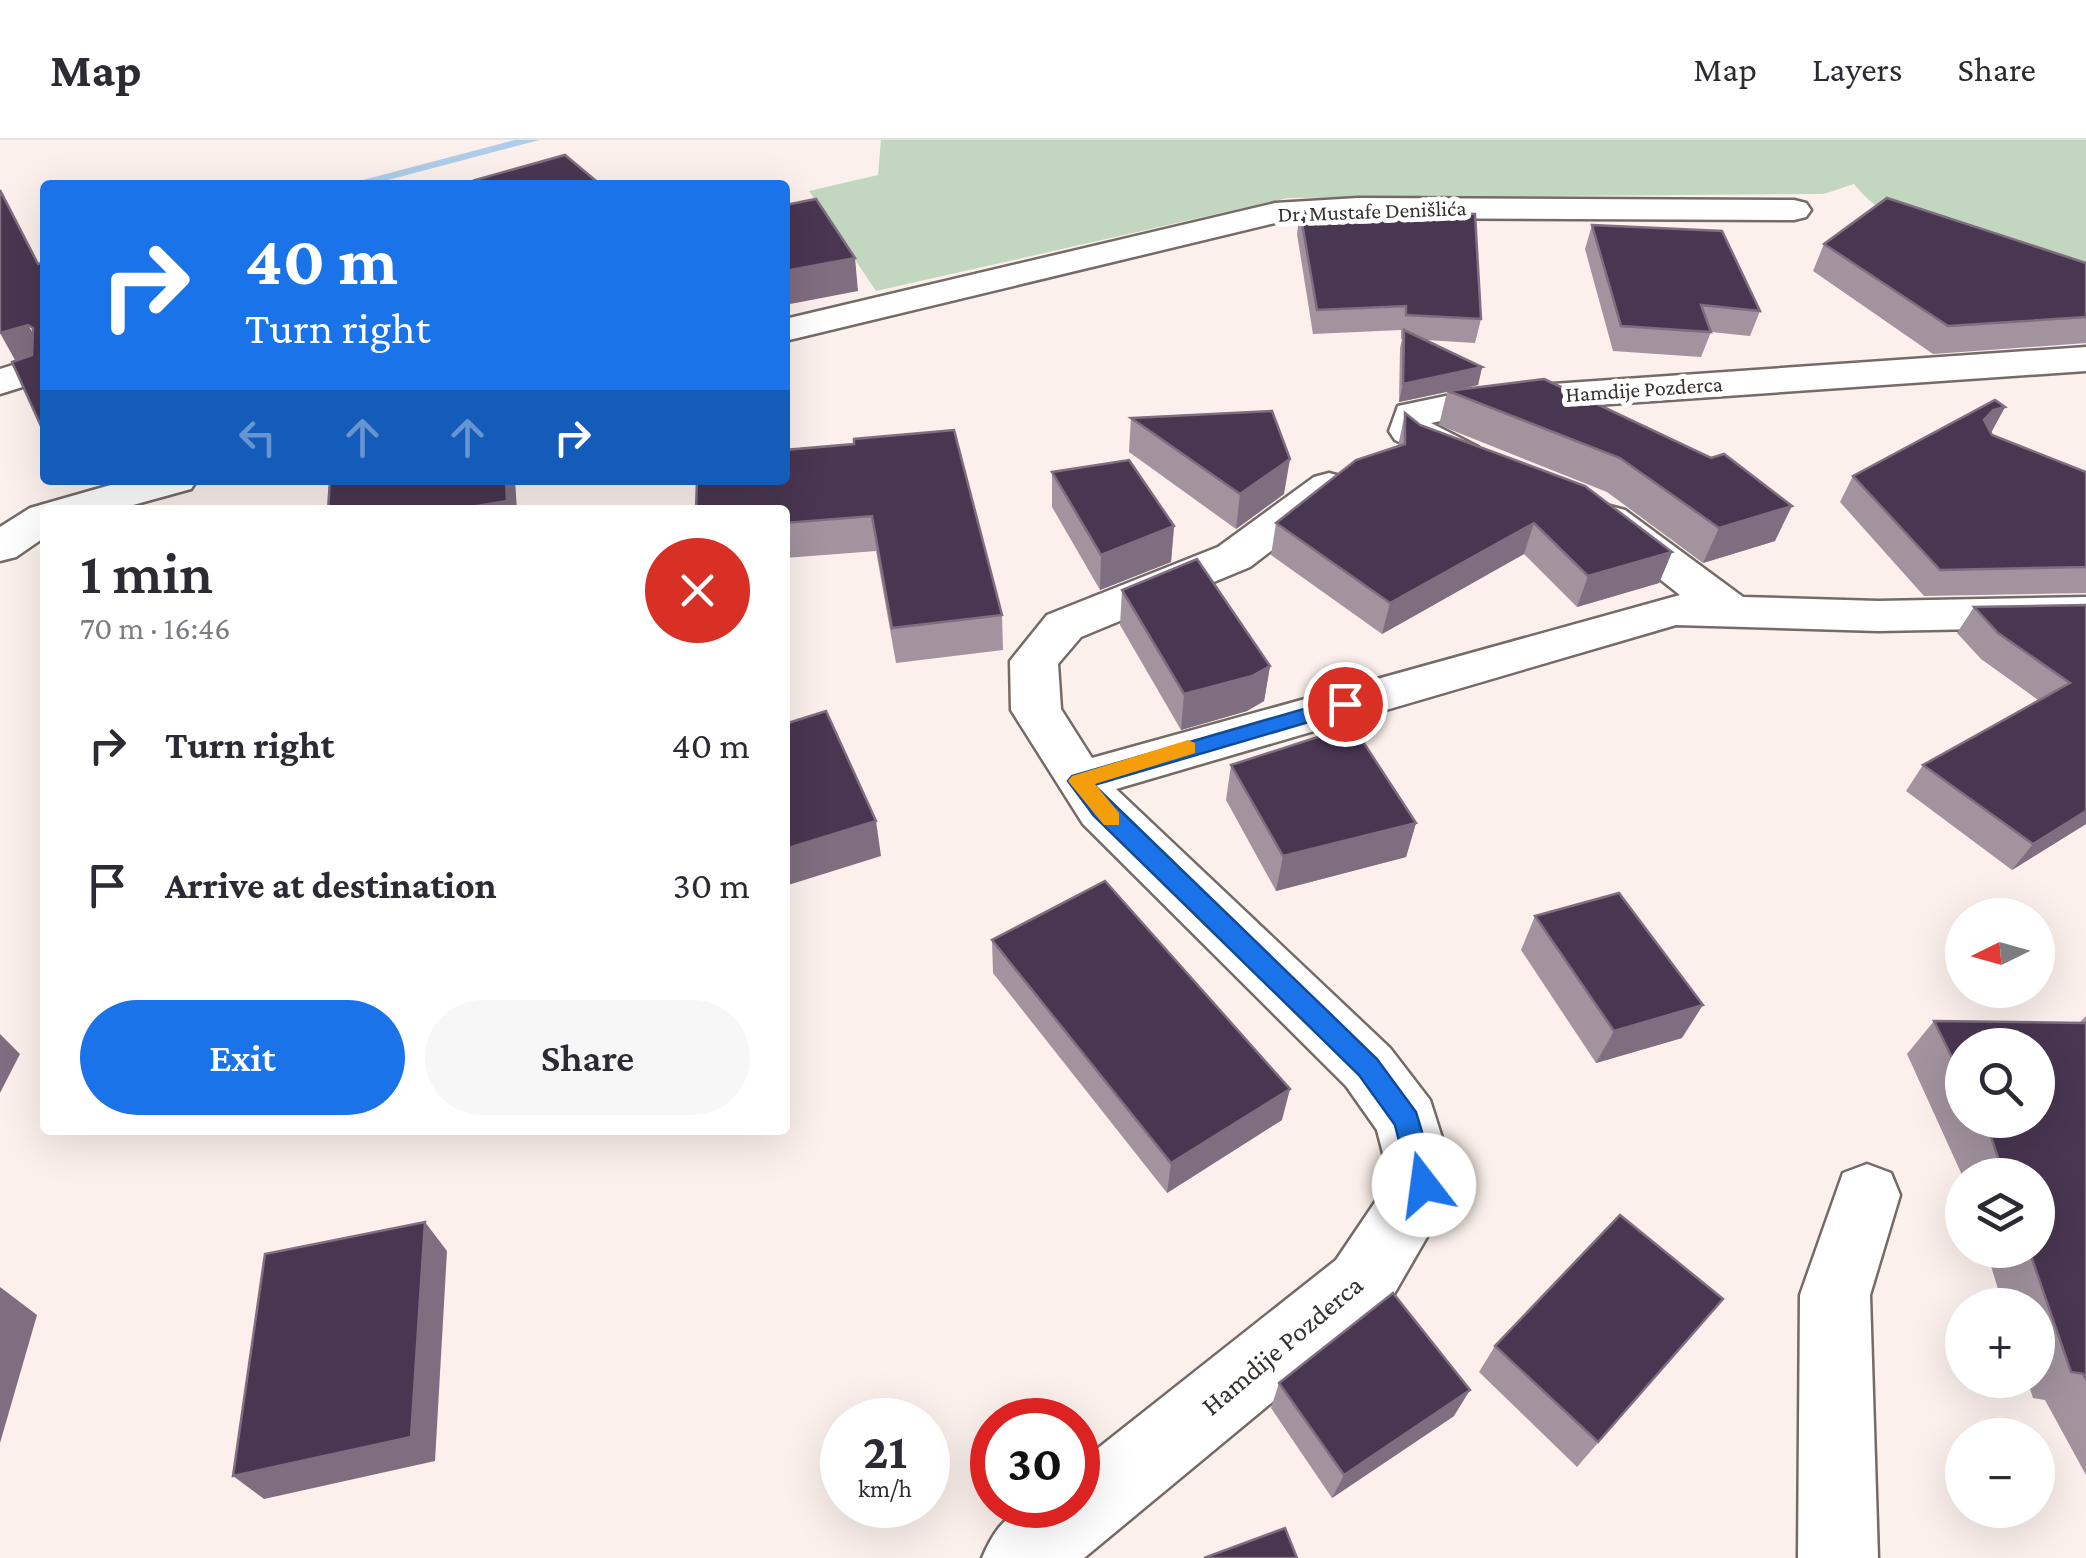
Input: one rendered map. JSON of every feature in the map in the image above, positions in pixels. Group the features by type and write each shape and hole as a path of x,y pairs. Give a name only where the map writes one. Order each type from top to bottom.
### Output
{"street":[{"name":"Dr. Mustafe Denišlića","path":"790,329 1274,213 1486,207 1794,210"},
{"name":"Hamdije Pozderca","path":"1501,471 1428,443 1409,431 1412,415 1479,401 2086,359"},
{"path":"0,382 40,369"},
{"path":"84,505 158,485"},
{"name":"Hamdije Pozderca","path":"1022,1558 1361,1284 1424,1185 1407,1120 1368,1067 1102,810 1079,781 1036,710 1034,660 1064,626 1234,556 1329,486"},
{"path":"1573,498 1592,506 1732,611"},
{"path":"0,547 40,520"},
{"path":"1079,781 1675,610 1878,616 2086,612"},
{"path":"1838,1558 1835,1295 1867,1195"}],"green space":[{"path":"881,140 2086,140 2086,269 1993,252 1930,235 1875,205 1854,184 1824,194 1288,198 876,291 809,191 878,175"}],"building":[{"path":"565,155 595,180 475,180"},
{"path":"0,190 40,263 40,424 12,362 32,355 33,328 28,325 0,333"},
{"path":"1887,198 2086,263 2086,317 1948,326 1824,244"},
{"path":"816,199 855,258 790,270 790,204"},
{"path":"1300,211 1475,214 1481,319 1406,315 1406,306 1317,310"},
{"path":"1592,225 1722,231 1760,311 1701,305 1711,332 1621,326"},
{"path":"1404,330 1482,367 1403,384"},
{"path":"1544,379 1711,458 1724,454 1792,506 1719,528 1620,458 1448,391"},
{"path":"1995,400 2005,407 1993,410 1984,420 1992,435 2086,472 2086,567 1940,570 1853,476"},
{"path":"1272,411 1290,459 1240,494 1131,418"},
{"path":"1405,413 1420,425 1585,486 1672,552 1588,576 1534,523 1390,603 1276,523 1356,460 1405,444"},
{"path":"954,430 1002,615 892,628 872,516 790,523 790,505 696,505 697,485 790,485 790,450 854,444 854,439"},
{"path":"1129,460 1174,526 1101,555 1052,472"},
{"path":"330,485 506,485 507,501 483,505 328,505"},
{"path":"1197,559 1270,666 1252,676 1184,694 1122,590"},
{"path":"2086,605 2086,811 2033,844 1923,765 2070,683 1998,633 1974,607"},
{"path":"826,711 876,821 790,847 790,722"},
{"path":"1356,731 1416,823 1283,856 1231,765 1318,737"},
{"path":"1105,881 1290,1089 1171,1163 992,940"},
{"path":"1619,893 1703,1005 1614,1031 1535,916"},
{"path":"1934,1021 2086,1023 2086,1379 2083,1374 2071,1372 2055,1326 2055,1288 2042,1288 2035,1268 2055,1268 2055,1158 1998,1158 1991,1138 2055,1138 2055,1028 1945,1028 1945,1043"},
{"path":"1620,1215 1723,1299 1598,1442 1495,1346"},
{"path":"425,1222 411,1437 233,1476 265,1254"},
{"path":"1393,1293 1470,1390 1344,1475 1279,1383"},
{"path":"1285,1528 1297,1558 1204,1558"}],"waterway":[{"path":"371,180 532,140"}],"slow traffic":[{"path":"1112,819 1079,781 1188,748"}],"route":[{"path":"1345,704 1079,781 1102,810 1368,1067 1407,1120 1424,1185"}]}
